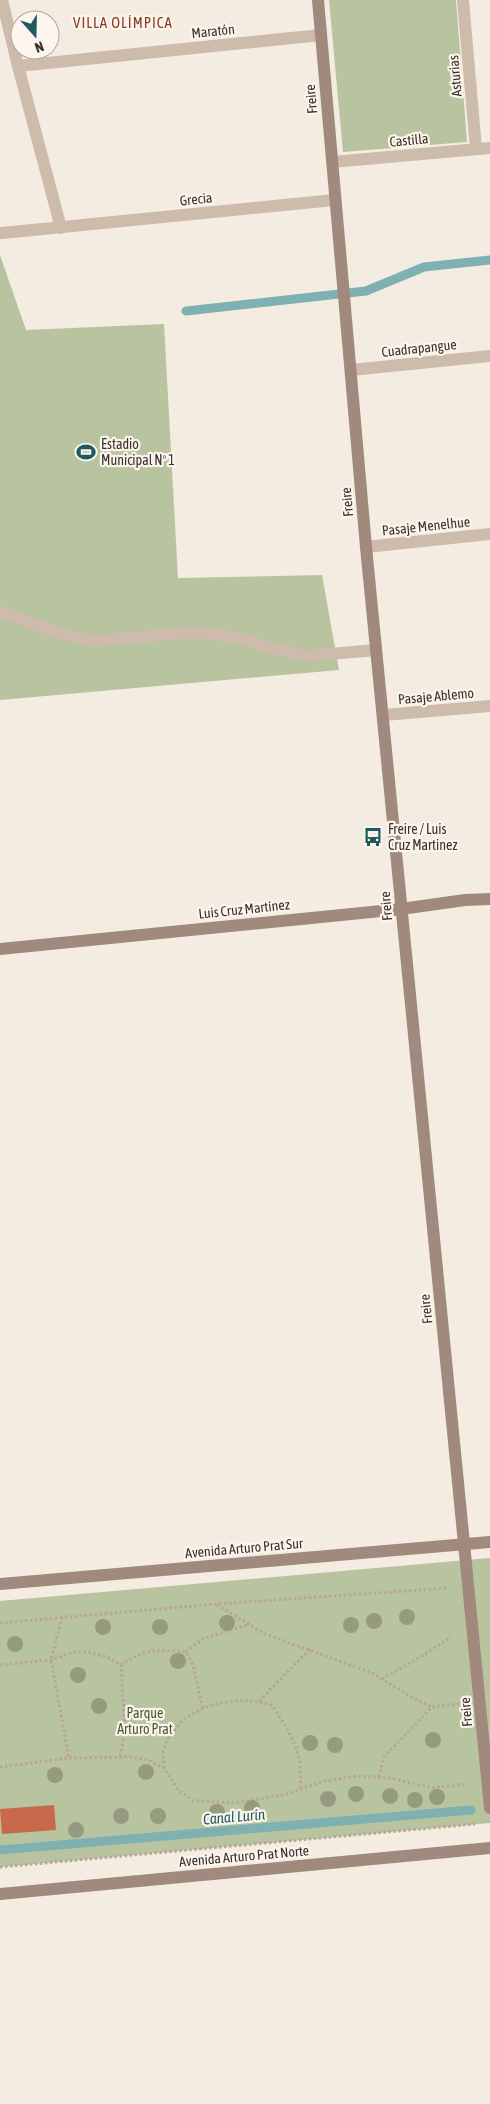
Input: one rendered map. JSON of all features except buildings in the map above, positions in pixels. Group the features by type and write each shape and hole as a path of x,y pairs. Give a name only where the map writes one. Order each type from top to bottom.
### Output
{"street":[{"path":"2,0 62,228"},
{"name":"Freire","path":"318,0 334,200 346,313 366,547 490,1808"},
{"name":"Asturias","path":"463,0 476,149"},
{"name":"Maratón","path":"18,66 321,35"},
{"name":"Castilla","path":"332,162 490,148"},
{"name":"Grecia","path":"2,233 334,200"},
{"name":"Cuadrapangue","path":"351,370 490,356"},
{"name":"Pasaje Menelhue","path":"366,547 490,534"},
{"path":"0,611 62,634 96,641 194,632 235,637 307,656 376,650"},
{"name":"Pasaje Ablemo","path":"384,715 490,706"},
{"name":"Luis Cruz Martínez","path":"0,949 465,900 490,899"},
{"name":"Avenida Arturo Prat Sur","path":"0,1584 490,1542"},
{"name":"Avenida Arturo Prat Norte","path":"0,1894 490,1848"}],"path":[{"path":"0,1623 216,1604 449,1588"},
{"path":"216,1604 247,1625 265,1634 372,1673 413,1698 432,1707 460,1704"},
{"path":"62,1617 51,1660 69,1758"},
{"path":"122,1665 137,1654 165,1650 186,1652 202,1640 247,1625"},
{"path":"382,1679 454,1635"},
{"path":"259,1701 310,1649"},
{"path":"0,1665 51,1660 73,1652 88,1652 108,1657 122,1665"},
{"path":"186,1652 193,1665 203,1710"},
{"path":"120,1756 125,1731 122,1665"},
{"path":"300,1790 302,1771 297,1747 272,1705 259,1701 235,1700 213,1704 183,1719 171,1733 163,1750 164,1768 178,1790 194,1801 235,1803 283,1796 324,1782 349,1778 380,1778 432,1788 469,1784"},
{"path":"380,1778 384,1757 432,1707"},
{"path":"0,1767 69,1758 120,1756 148,1760 164,1768"},
{"path":"0,1866 482,1824"}],"green space":[{"path":"329,0 456,0 467,142 343,152"},
{"name":"Estadio Municipal Nº 1","path":"0,255 26,330 164,324 178,578 322,575 339,670 0,700"},
{"name":"Parque Arturo Prat","path":"490,1558 490,1823 0,1867 0,1601"}],"waterway":[{"path":"186,311 366,291 424,267 490,260"},
{"name":"Canal Lurín","path":"0,1850 471,1810"}],"place":[{"name":"Estadio Municipal Nº 1","path":"86,452"},
{"name":"Freire / Luis Cruz Martinez","path":"373,837"}],"district":[{"name":"VILLA OLÍMPICA","path":"123,23"}]}
